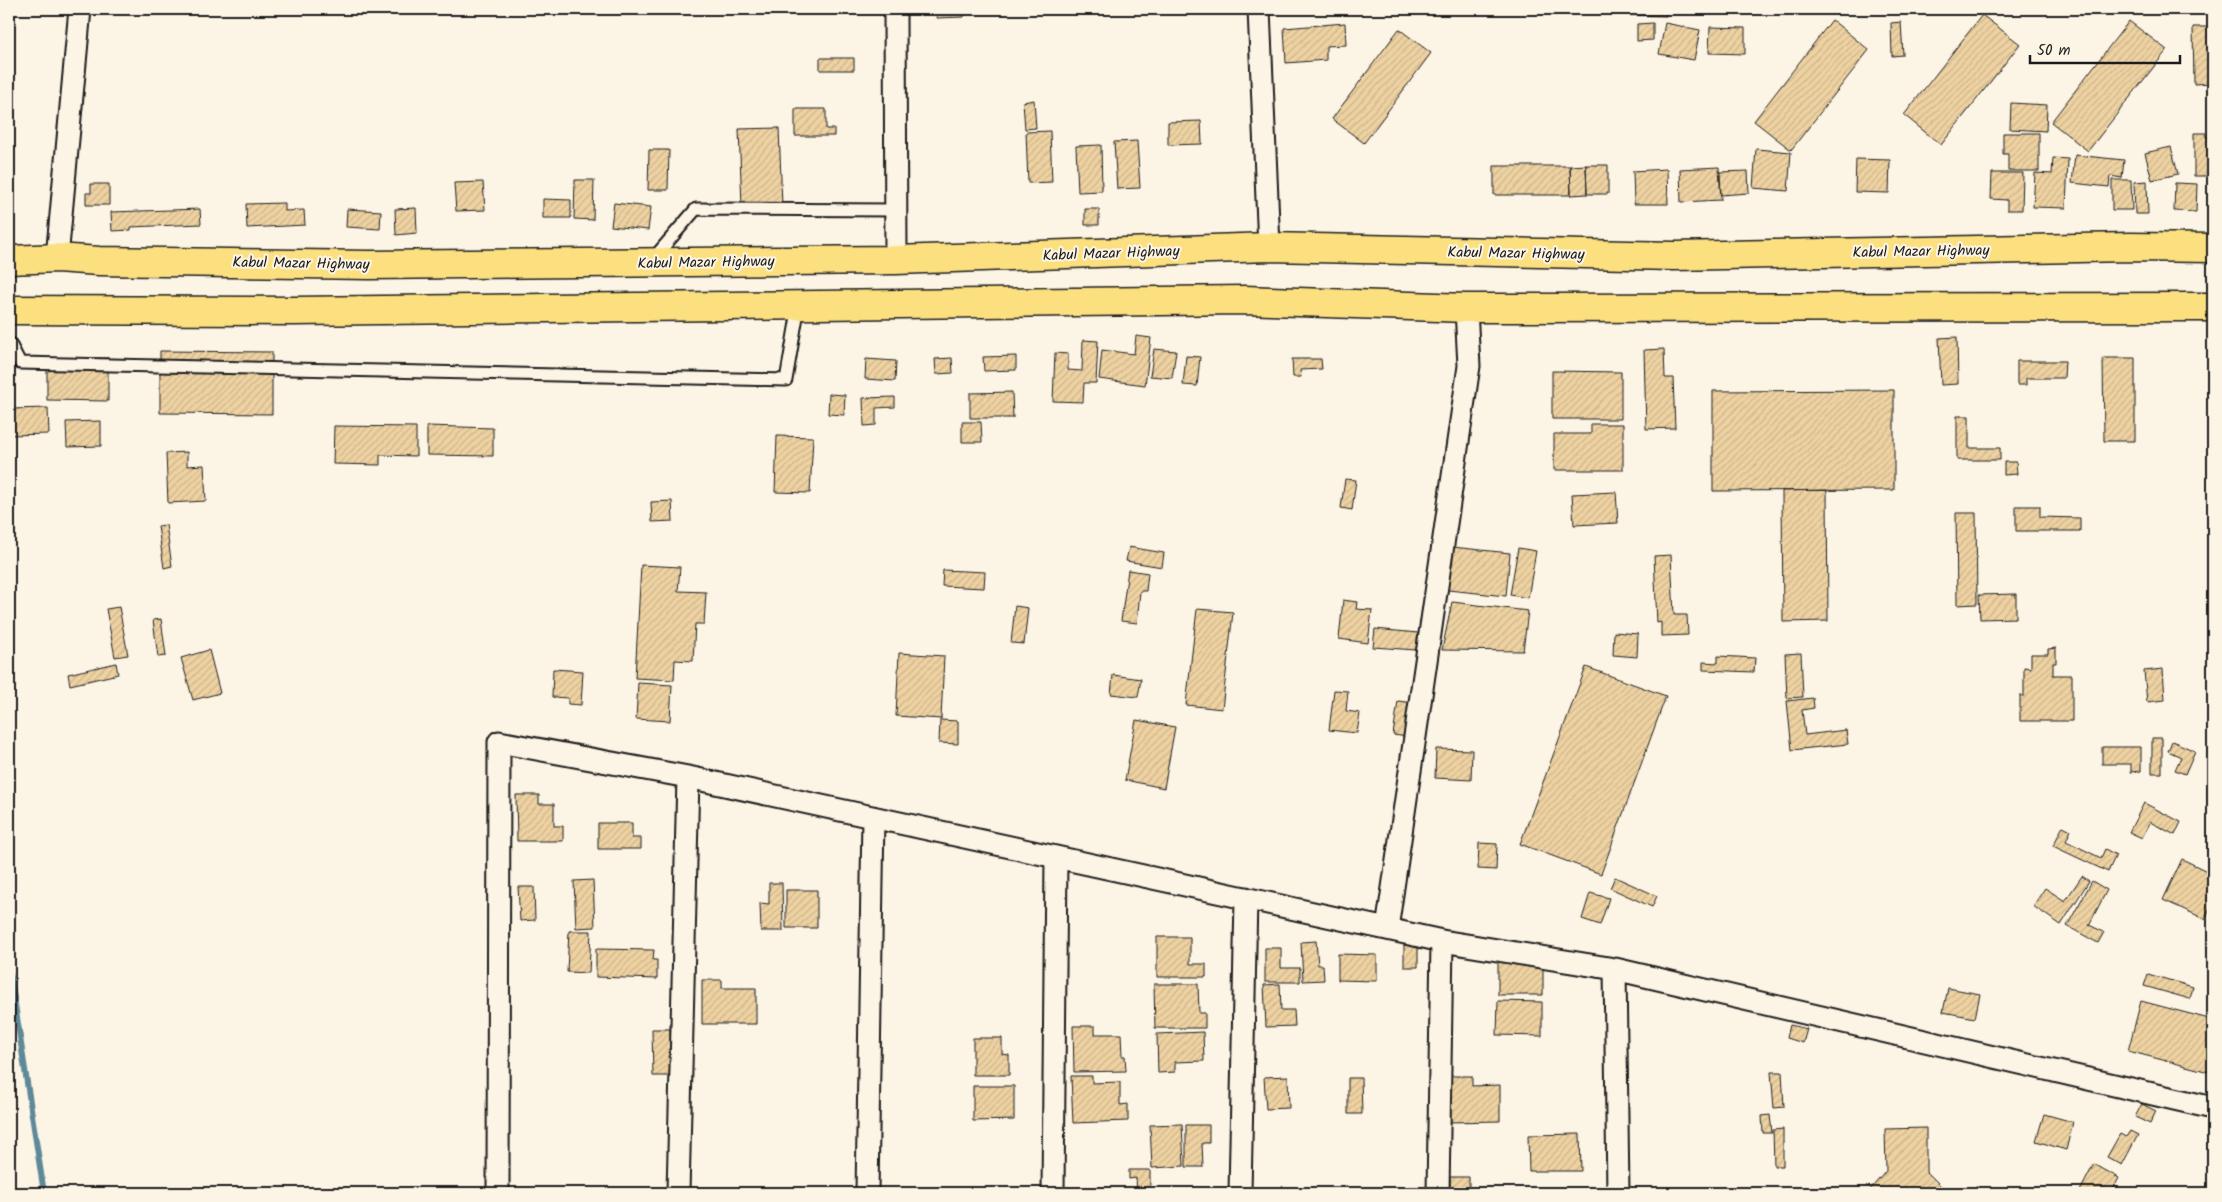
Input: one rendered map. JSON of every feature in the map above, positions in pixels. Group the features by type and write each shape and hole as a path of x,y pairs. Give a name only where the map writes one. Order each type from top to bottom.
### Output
{"highway":[{"name":"Kabul Mazar Highway","path":"9,260 58,258 99,261 369,265 896,260 1269,247 1674,256 2120,247 2213,248"},
{"path":"9,310 304,311 1245,300 1466,308 2213,307"}],"street":[{"path":"58,258 80,9"},
{"path":"895,9 896,260"},
{"path":"1259,9 1269,247"},
{"path":"1387,929 1469,366 1466,308"},
{"path":"498,1193 500,742 688,777 1442,941 1614,969 2213,1108"},
{"path":"678,1193 688,777"},
{"path":"867,1193 873,817"},
{"path":"1053,1193 1056,857"},
{"path":"1240,1193 1246,898"},
{"path":"1438,1193 1442,941"},
{"path":"1614,969 1618,1193"}],"lane":[{"path":"651,263 696,209 896,210"},
{"path":"9,342 20,363 786,380 799,306"}],"building":[{"path":"937,9 964,9 964,17 937,18"},
{"path":"1630,9 1667,9 1666,16 1630,15"},
{"path":"1982,15 2020,44 1941,145 1904,115"},
{"path":"1832,20 1869,50 1791,150 1754,121"},
{"path":"2129,21 2167,50 2088,151 2051,122"},
{"path":"1901,22 1903,55 1892,56 1891,23"},
{"path":"1345,23 1346,45 1326,46 1326,60 1286,63 1284,28"},
{"path":"1653,23 1653,40 1637,41 1637,24"},
{"path":"1665,23 1700,30 1694,60 1659,54"},
{"path":"1710,27 1745,28 1745,54 1709,53"},
{"path":"2193,27 2211,27 2213,83 2194,84"},
{"path":"1399,29 1431,53 1364,143 1332,119"},
{"path":"820,58 854,58 854,70 820,70"},
{"path":"1034,100 1036,128 1025,129 1023,102"},
{"path":"2011,103 2047,105 2046,131 2010,129"},
{"path":"795,109 826,109 826,129 834,129 834,136 795,136"},
{"path":"1201,121 1202,144 1168,145 1168,122"},
{"path":"779,128 782,205 742,206 739,129"},
{"path":"1050,131 1052,182 1028,183 1026,132"},
{"path":"2003,133 2039,133 2039,171 2008,171 2008,154 2003,154"},
{"path":"2194,133 2206,133 2206,137 2213,137 2213,176 2194,176"},
{"path":"1137,141 1140,188 1117,189 1114,142"},
{"path":"1101,145 1102,191 1078,192 1076,146"},
{"path":"2171,147 2178,174 2152,180 2145,153"},
{"path":"1756,149 1791,152 1788,191 1753,188"},
{"path":"649,150 669,150 668,190 648,190"},
{"path":"2075,155 2124,160 2122,178 2110,176 2109,187 2072,183"},
{"path":"2053,158 2068,159 2066,208 2033,207 2035,173 2052,174"},
{"path":"1856,159 1890,160 1889,193 1855,192"},
{"path":"1586,165 1608,165 1608,194 1587,194"},
{"path":"1586,165 1587,194 1571,195 1570,166"},
{"path":"1494,166 1570,166 1571,195 1494,195"},
{"path":"1719,167 1721,200 1681,202 1680,169"},
{"path":"1667,169 1668,204 1634,204 1633,171"},
{"path":"1748,171 1749,193 1721,195 1720,172"},
{"path":"1992,173 2023,173 2022,210 2007,210 2007,200 1991,199"},
{"path":"575,180 594,180 593,220 574,219"},
{"path":"2112,180 2131,180 2132,210 2112,210"},
{"path":"2147,181 2148,214 2135,214 2134,182"},
{"path":"483,182 485,210 456,211 454,183"},
{"path":"2175,183 2197,184 2196,212 2174,211"},
{"path":"91,184 109,184 109,205 86,205 86,193 91,193"},
{"path":"543,199 571,200 571,218 543,218"},
{"path":"285,203 285,211 304,210 305,225 247,228 246,204"},
{"path":"614,203 651,207 648,230 611,226"},
{"path":"416,208 417,233 396,235 395,209"},
{"path":"200,209 201,224 131,227 131,230 112,231 111,212"},
{"path":"347,209 381,211 380,229 346,227"},
{"path":"1085,209 1099,209 1099,225 1085,225"},
{"path":"1136,336 1151,338 1145,385 1099,379 1102,350 1134,354"},
{"path":"1957,337 1958,384 1941,385 1939,338"},
{"path":"1083,340 1098,341 1096,383 1084,383 1083,402 1053,401 1055,353 1068,354 1068,370 1082,371"},
{"path":"1154,349 1176,351 1172,378 1150,376"},
{"path":"1664,349 1665,378 1673,378 1675,428 1646,429 1644,350"},
{"path":"160,351 272,352 272,414 160,413"},
{"path":"1016,356 1016,370 984,371 983,357"},
{"path":"1186,356 1200,357 1197,386 1183,385"},
{"path":"47,358 108,358 108,401 47,400"},
{"path":"952,358 953,373 936,374 935,359"},
{"path":"2103,358 2135,358 2135,441 2104,441"},
{"path":"866,359 896,361 895,381 865,379"},
{"path":"1292,359 1321,359 1322,369 1300,370 1301,377 1293,377"},
{"path":"2017,361 2065,361 2064,378 2026,378 2026,385 2017,385"},
{"path":"1552,371 1621,372 1621,419 1552,419"},
{"path":"1894,390 1894,490 1713,491 1713,391"},
{"path":"1012,392 1013,418 970,418 970,393"},
{"path":"829,394 845,395 844,415 828,414"},
{"path":"895,397 895,407 876,408 876,425 864,426 863,398"},
{"path":"48,408 49,434 9,435 9,409"},
{"path":"1957,416 1969,416 1969,448 2000,448 2000,460 1957,460"},
{"path":"101,421 101,446 67,447 66,422"},
{"path":"962,422 981,422 982,442 962,442"},
{"path":"1591,424 1623,424 1623,470 1554,470 1554,434 1591,434"},
{"path":"334,426 416,427 416,456 380,455 380,465 333,464"},
{"path":"427,426 493,428 493,456 427,455"},
{"path":"777,436 813,437 810,493 775,492"},
{"path":"187,452 187,466 204,465 206,501 168,503 166,453"},
{"path":"2004,462 2016,462 2017,474 2004,475"},
{"path":"1345,479 1356,480 1352,510 1341,508"},
{"path":"1827,490 1828,621 1783,622 1782,491"},
{"path":"1616,492 1618,523 1574,525 1572,494"},
{"path":"672,501 673,521 652,522 651,502"},
{"path":"2016,506 2040,506 2040,517 2080,518 2080,531 2016,531"},
{"path":"1956,513 1976,513 1977,604 1957,605"},
{"path":"166,525 172,566 164,568 158,526"},
{"path":"1129,547 1164,553 1162,567 1126,561"},
{"path":"1452,547 1510,553 1506,596 1448,590"},
{"path":"1518,548 1536,551 1528,598 1510,595"},
{"path":"1671,555 1674,615 1687,615 1688,635 1661,636 1661,622 1657,623 1654,556"},
{"path":"641,565 680,567 678,591 706,592 704,624 695,624 693,661 675,660 674,680 635,678"},
{"path":"943,570 985,572 984,588 942,586"},
{"path":"1128,570 1148,573 1146,591 1140,591 1137,623 1121,621"},
{"path":"2016,594 2016,618 1980,619 1979,595"},
{"path":"1343,600 1357,602 1356,609 1372,610 1368,643 1339,639"},
{"path":"1452,602 1528,611 1523,651 1442,650"},
{"path":"1015,606 1028,608 1024,644 1011,643"},
{"path":"119,607 128,655 115,657 106,609"},
{"path":"1197,609 1233,612 1222,709 1186,705"},
{"path":"161,619 166,656 158,657 153,620"},
{"path":"1375,629 1418,633 1416,650 1373,647"},
{"path":"1614,632 1638,634 1637,657 1613,655"},
{"path":"2056,648 2056,663 2053,663 2053,675 2072,675 2072,721 2020,721 2020,696 2024,696 2024,667 2031,668 2031,654 2048,654 2048,649"},
{"path":"209,650 220,693 193,700 181,658"},
{"path":"899,653 944,656 941,719 896,716"},
{"path":"1801,653 1803,697 1787,698 1785,654"},
{"path":"1718,656 1755,658 1754,672 1703,670 1703,662 1718,663"},
{"path":"116,663 118,674 70,685 68,674"},
{"path":"1586,667 1666,696 1601,874 1520,844"},
{"path":"553,669 583,671 581,705 568,704 568,698 552,697"},
{"path":"2163,669 2165,700 2147,702 2144,671"},
{"path":"1113,675 1141,679 1138,697 1111,694"},
{"path":"638,683 672,685 670,721 636,719"},
{"path":"1334,690 1348,691 1346,711 1360,713 1357,733 1329,730"},
{"path":"1813,698 1814,708 1802,710 1805,735 1846,730 1848,744 1792,750 1787,701"},
{"path":"1398,701 1413,703 1408,737 1393,735"},
{"path":"940,720 958,721 958,744 939,743"},
{"path":"1136,720 1175,727 1164,788 1125,780"},
{"path":"2152,738 2162,738 2162,773 2152,773"},
{"path":"2172,741 2195,751 2185,774 2175,770 2181,757 2168,751"},
{"path":"2102,747 2141,747 2141,771 2131,772 2131,764 2102,764"},
{"path":"1436,749 1472,750 1471,780 1435,778"},
{"path":"516,795 539,795 539,804 554,804 554,826 563,826 563,841 517,841"},
{"path":"2144,803 2181,822 2175,835 2150,822 2142,838 2129,832"},
{"path":"598,823 632,823 632,838 641,838 641,849 598,849"},
{"path":"2063,826 2071,830 2066,841 2101,858 2105,849 2116,855 2108,872 2053,846"},
{"path":"1479,843 1497,844 1496,870 1478,869"},
{"path":"2182,859 2213,874 2213,901 2205,919 2163,900"},
{"path":"2082,876 2089,881 2061,925 2033,906 2045,888 2065,901"},
{"path":"1615,877 1657,896 1652,907 1610,888"},
{"path":"593,880 595,927 576,928 574,881"},
{"path":"2092,881 2107,890 2089,925 2104,932 2098,943 2067,926"},
{"path":"769,883 782,883 783,931 761,931 760,903 769,904"},
{"path":"518,887 534,887 535,920 520,921"},
{"path":"786,890 817,890 817,928 786,928"},
{"path":"1590,893 1609,898 1600,925 1582,919"},
{"path":"569,931 591,931 589,973 567,972"},
{"path":"1157,937 1190,937 1190,964 1206,964 1206,977 1157,977"},
{"path":"1404,940 1418,940 1418,967 1404,967"},
{"path":"1316,941 1318,965 1323,965 1324,980 1303,981 1301,942"},
{"path":"1265,948 1281,948 1281,968 1300,968 1300,982 1265,982"},
{"path":"596,949 654,950 653,960 657,960 657,979 596,977"},
{"path":"1338,954 1377,955 1377,981 1338,980"},
{"path":"1498,958 1519,958 1543,969 1543,995 1498,995"},
{"path":"2148,974 2193,987 2190,999 2144,986"},
{"path":"702,980 722,980 722,988 756,988 756,1024 702,1024"},
{"path":"1154,984 1198,984 1199,1013 1205,1013 1205,1028 1155,1028"},
{"path":"1280,984 1281,1010 1294,1010 1295,1026 1266,1027 1264,985"},
{"path":"1948,988 1980,994 1975,1018 1943,1012"},
{"path":"1498,1001 1542,1002 1542,1036 1497,1035"},
{"path":"2141,1001 2213,1020 2213,1057 2209,1072 2128,1051"},
{"path":"1790,1025 1807,1029 1803,1043 1787,1038"},
{"path":"1073,1026 1095,1026 1095,1034 1121,1034 1122,1056 1125,1056 1126,1071 1074,1072"},
{"path":"652,1029 670,1029 671,1076 653,1076"},
{"path":"1203,1032 1204,1061 1175,1062 1175,1072 1158,1073 1157,1034"},
{"path":"973,1038 1002,1038 1002,1054 1009,1055 1009,1075 973,1075"},
{"path":"1771,1072 1782,1072 1784,1107 1774,1108"},
{"path":"1071,1076 1092,1076 1092,1083 1120,1082 1120,1105 1128,1104 1128,1121 1073,1123"},
{"path":"1288,1076 1289,1108 1266,1109 1264,1077"},
{"path":"1449,1076 1472,1076 1472,1086 1500,1085 1500,1121 1449,1122"},
{"path":"1348,1078 1361,1078 1362,1114 1348,1114"},
{"path":"973,1086 1014,1086 1014,1120 973,1121"},
{"path":"2142,1104 2156,1111 2150,1124 2135,1117"},
{"path":"2044,1114 2073,1122 2066,1150 2036,1141"},
{"path":"1770,1115 1772,1133 1763,1133 1762,1116"},
{"path":"1182,1124 1184,1166 1152,1168 1150,1125"},
{"path":"1186,1125 1209,1125 1209,1143 1202,1143 1203,1167 1186,1167"},
{"path":"1926,1128 1926,1171 1948,1193 1867,1193 1886,1171 1885,1129"},
{"path":"1783,1129 1783,1166 1774,1166 1773,1130"},
{"path":"2130,1131 2138,1135 2122,1165 2107,1157 2120,1134 2126,1137"},
{"path":"1580,1134 1581,1171 1529,1171 1528,1135"},
{"path":"2094,1164 2119,1178 2111,1193 2079,1193"},
{"path":"1129,1170 1150,1170 1150,1193 1137,1193 1136,1178 1129,1179"},
{"path":"1450,1177 1469,1177 1469,1193 1450,1193"}],"waterway":[{"path":"9,966 44,1193"}]}
